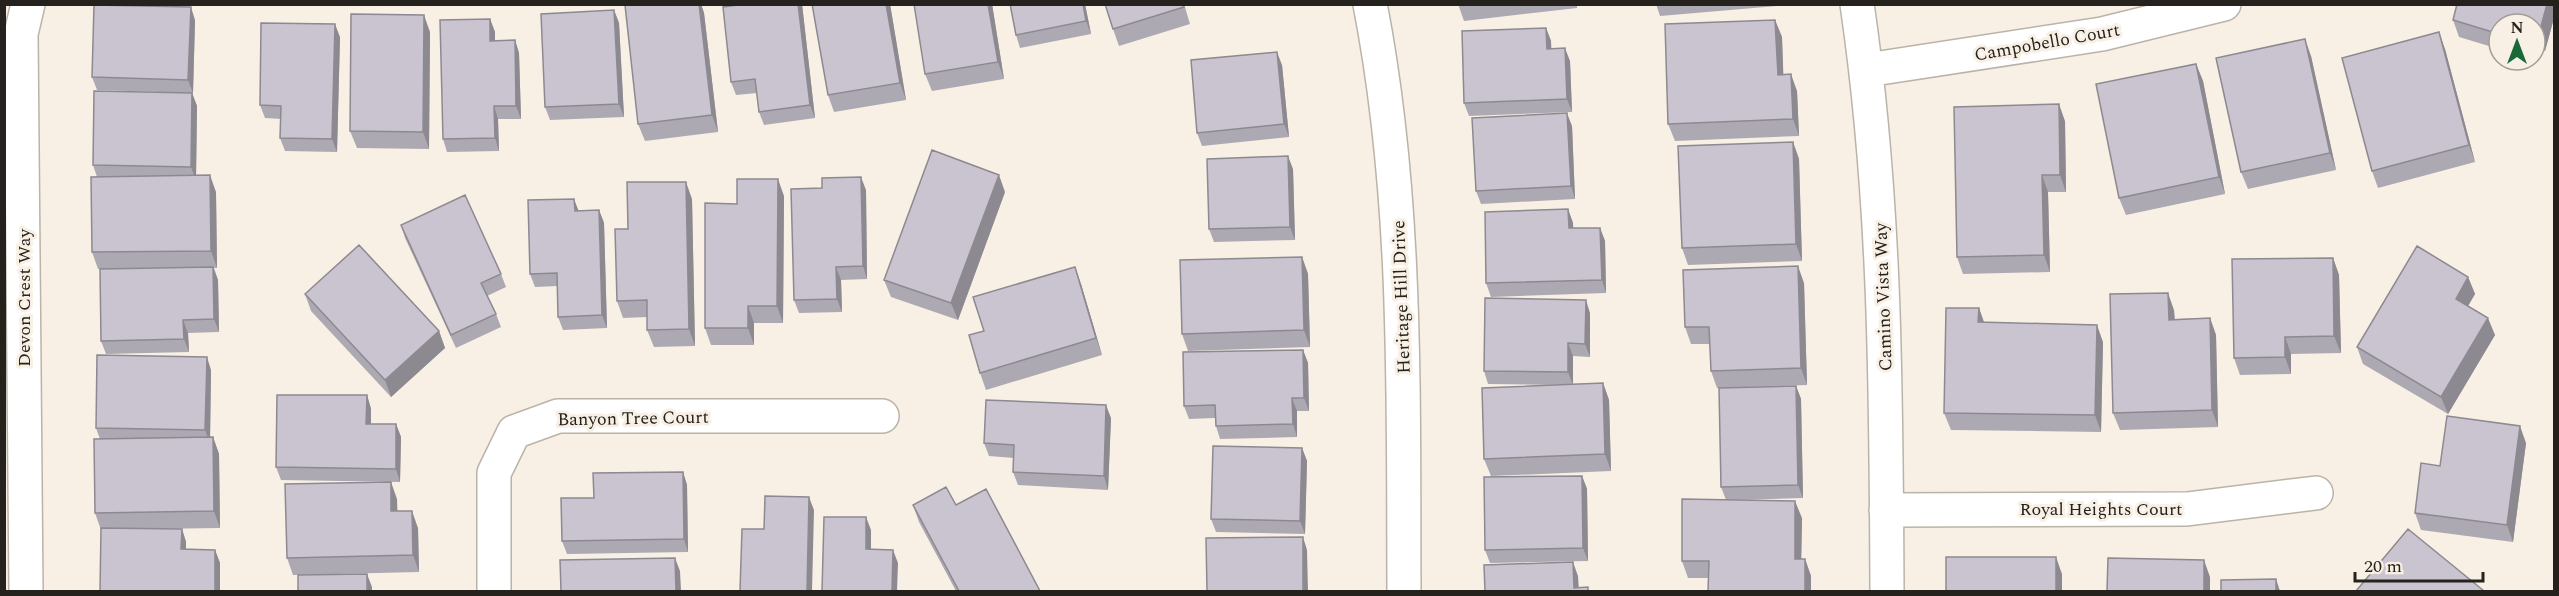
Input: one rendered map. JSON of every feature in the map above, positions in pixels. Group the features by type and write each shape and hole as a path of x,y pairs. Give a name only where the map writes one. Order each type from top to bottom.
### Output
{"street":[{"name":"Devon Crest Way","path":"26,591 21,34 28,4"},
{"name":"Heritage Hill Drive","path":"1370,4 1380,58 1397,198 1402,292 1404,591"},
{"name":"Camino Vista Way","path":"1857,4 1867,70 1881,239 1885,321 1887,591"},
{"name":"Campobello Court","path":"1867,70 2102,34 2224,4"},
{"name":"Banyon Tree Court","path":"494,591 495,473 514,432 558,416 882,416"},
{"name":"Royal Heights Court","path":"1886,510 2187,509 2316,493"}],"building":[{"path":"699,4 712,115 638,124 625,5"},
{"path":"746,4 798,4 810,105 759,112 755,79 731,82 723,7"},
{"path":"812,4 886,4 900,83 828,95"},
{"path":"914,4 988,4 998,62 925,74"},
{"path":"1010,4 1083,4 1086,21 1016,35"},
{"path":"1105,4 1183,4 1184,7 1113,29"},
{"path":"2457,4 2547,4 2545,12 2487,12 2487,30 2453,20"},
{"path":"94,5 191,7 188,80 92,77"},
{"path":"614,10 619,104 545,107 541,14"},
{"path":"351,14 424,15 423,132 350,131"},
{"path":"490,19 490,41 515,40 516,106 494,106 495,138 443,139 440,20"},
{"path":"1775,20 1778,75 1791,74 1793,119 1668,124 1665,24"},
{"path":"261,23 335,24 332,139 280,138 281,106 260,105"},
{"path":"1546,28 1547,49 1565,48 1567,99 1464,103 1462,31"},
{"path":"2439,32 2469,145 2372,171 2342,58"},
{"path":"2305,39 2330,153 2241,172 2216,58"},
{"path":"1277,52 1284,124 1197,133 1191,60"},
{"path":"2196,64 2219,177 2119,198 2096,84"},
{"path":"94,91 192,93 191,167 93,165"},
{"path":"2059,104 2060,175 2042,175 2044,255 1957,257 1954,107"},
{"path":"1567,113 1571,186 1476,191 1472,118"},
{"path":"1793,142 1796,244 1682,248 1678,146"},
{"path":"932,150 999,175 951,303 884,280"},
{"path":"1288,156 1290,227 1209,229 1207,159"},
{"path":"210,175 211,251 92,252 91,177"},
{"path":"861,177 863,266 836,267 837,299 794,300 791,189 822,188 822,178"},
{"path":"737,179 778,179 777,306 748,306 748,328 705,328 705,203 737,204"},
{"path":"627,182 686,182 689,329 647,330 647,300 617,301 615,229 628,229"},
{"path":"465,195 501,274 481,283 496,314 451,335 401,225"},
{"path":"574,199 575,211 599,210 602,315 558,317 557,273 530,274 528,200"},
{"path":"1568,209 1569,228 1600,228 1602,280 1486,283 1485,212"},
{"path":"359,245 439,331 385,380 305,294"},
{"path":"2417,246 2468,277 2456,299 2488,318 2441,397 2357,347"},
{"path":"1302,257 1304,330 1182,334 1180,260"},
{"path":"2333,258 2334,336 2285,337 2285,357 2234,358 2232,259"},
{"path":"1798,266 1801,368 1711,371 1709,327 1685,327 1683,270"},
{"path":"213,267 214,319 183,320 184,339 101,341 100,269"},
{"path":"1075,267 1096,338 980,373 969,335 984,331 973,297"},
{"path":"2168,293 2169,320 2210,318 2212,410 2113,413 2110,294"},
{"path":"1485,298 1586,300 1585,344 1568,343 1568,372 1484,371"},
{"path":"1946,308 1979,308 1978,322 2097,325 2095,415 1944,413"},
{"path":"1303,350 1304,398 1292,398 1293,424 1216,426 1215,405 1184,406 1183,352"},
{"path":"97,355 207,357 205,430 96,428"},
{"path":"1603,383 1605,454 1484,459 1482,388"},
{"path":"1796,386 1798,485 1721,487 1719,388"},
{"path":"277,395 367,395 366,424 396,424 396,469 276,467"},
{"path":"986,400 1106,405 1104,476 1013,472 1014,445 984,443"},
{"path":"2447,416 2520,426 2507,525 2415,513 2421,463 2440,466"},
{"path":"213,437 214,511 95,513 94,439"},
{"path":"1213,446 1302,448 1300,521 1211,519"},
{"path":"683,472 684,539 562,541 561,498 594,498 593,473"},
{"path":"1582,476 1583,548 1485,550 1484,477"},
{"path":"391,482 391,511 412,511 413,555 287,558 285,484"},
{"path":"946,487 956,505 986,489 1040,591 959,591 913,505"},
{"path":"765,496 809,497 807,591 740,591 742,529 764,529"},
{"path":"1682,499 1795,501 1795,559 1805,559 1805,591 1708,591 1709,561 1682,561"},
{"path":"824,517 866,517 866,549 893,550 892,591 822,591"},
{"path":"101,528 182,529 181,549 215,550 215,591 100,591"},
{"path":"2408,529 2484,591 2356,591"},
{"path":"1303,537 1303,591 1207,591 1206,538"},
{"path":"1946,557 2056,557 2056,591 1946,591"},
{"path":"675,558 676,591 561,591 560,560"},
{"path":"2108,558 2204,560 2204,591 2107,591"},
{"path":"1573,562 1574,588 1588,587 1588,591 1485,591 1484,565"},
{"path":"367,574 367,591 298,591 298,575"},
{"path":"2276,579 2276,591 2221,591 2221,580"}]}
